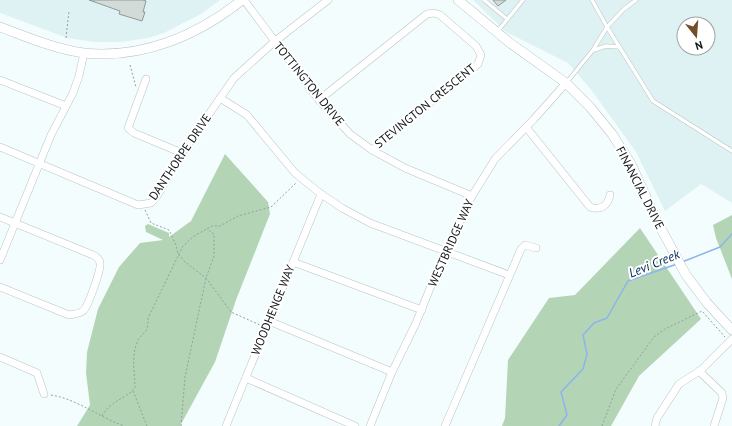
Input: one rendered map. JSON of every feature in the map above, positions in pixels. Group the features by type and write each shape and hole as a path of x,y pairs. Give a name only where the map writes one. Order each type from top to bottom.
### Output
{"street":[{"name":"TOTTINGTON DRIVE","path":"243,0 319,100 346,130 372,150 405,168 472,196"},
{"path":"0,27 56,47 84,53 128,52 170,42 199,29 243,0"},
{"name":"DANTHORPE DRIVE","path":"0,147 138,205 151,203 157,196 182,153 234,78 274,42 328,0"},
{"name":"FINANCIAL DRIVE","path":"458,0 497,33 566,83 590,107 621,147 686,275 707,303 732,330"},
{"name":"STEVINGTON CRESCENT","path":"319,100 427,14 434,13 440,15 476,46 481,55 478,64 372,150"},
{"path":"0,260 51,135 79,76 84,53"},
{"path":"146,79 143,92 128,128 134,133 182,153"},
{"path":"0,80 66,106"},
{"name":"WESTBRIDGE WAY","path":"370,426 392,372 422,310 472,196 495,159 566,83"},
{"path":"220,98 247,115 277,152 301,178 320,194 370,223 509,275"},
{"path":"526,127 590,206 596,208 604,206 608,203 610,195"},
{"name":"WOODHENGE WAY","path":"226,426 320,194"},
{"path":"0,217 97,257 100,262 100,272 84,310 77,314 69,315 0,287"},
{"path":"445,426 522,247 528,245 536,248"},
{"path":"293,262 422,310"},
{"path":"268,324 392,372"},
{"path":"655,426 657,418 679,384 699,371 729,338"},
{"path":"0,357 37,373 44,394"},
{"path":"699,371 719,390 723,398 714,426"},
{"path":"246,378 355,426"}],"lane":[{"path":"484,0 507,20"},
{"path":"497,33 523,0"},
{"path":"592,0 653,101 732,151"},
{"path":"566,83 592,50 607,27 624,9 636,0"},
{"path":"592,50 606,46 620,47"}],"path":[{"path":"66,38 69,11"},
{"path":"130,65 135,86 143,92"},
{"path":"102,416 108,407 116,401 129,395 135,388 134,371 137,342 147,331 148,318 183,246 194,236 207,229 220,226 238,216 271,207 301,178"},
{"path":"144,205 151,223 169,230 176,245 178,254 185,262 206,278 231,312 268,324"},
{"path":"181,426 185,377 206,278 214,256 214,234 207,229"},
{"path":"602,426 618,384 654,337 665,329 702,311 729,338"},
{"path":"133,390 142,418 147,426"},
{"path":"44,394 59,396 124,426"}],"shaded area":[{"path":"0,0 220,0 201,14 164,33 148,38 121,42 94,42 67,38 0,13"},
{"path":"473,0 732,0 732,203 701,184 665,211 636,152 589,87 568,63 506,32"}],"green space":[{"path":"225,154 268,202 270,214 236,300 215,362 180,426 77,426 90,405 86,373 87,352 98,309 119,267 140,243 163,240 146,232 145,226 148,224 169,233 169,237 191,221"},
{"path":"732,215 732,279 716,238 713,225"},
{"path":"640,228 701,319 639,376 611,426 502,426 505,418 508,360 549,298 575,295"}],"building":[{"path":"89,0 143,0 146,1 143,12 145,12 142,21 119,14 120,11"},
{"path":"493,0 506,0 498,6"}],"waterway":[{"name":"Levi Creek","path":"682,262 720,247 732,234"},
{"name":"Levi Creek","path":"559,426 567,415 561,392 583,369 587,354 583,335 594,323 607,318 628,281 677,264"}]}
